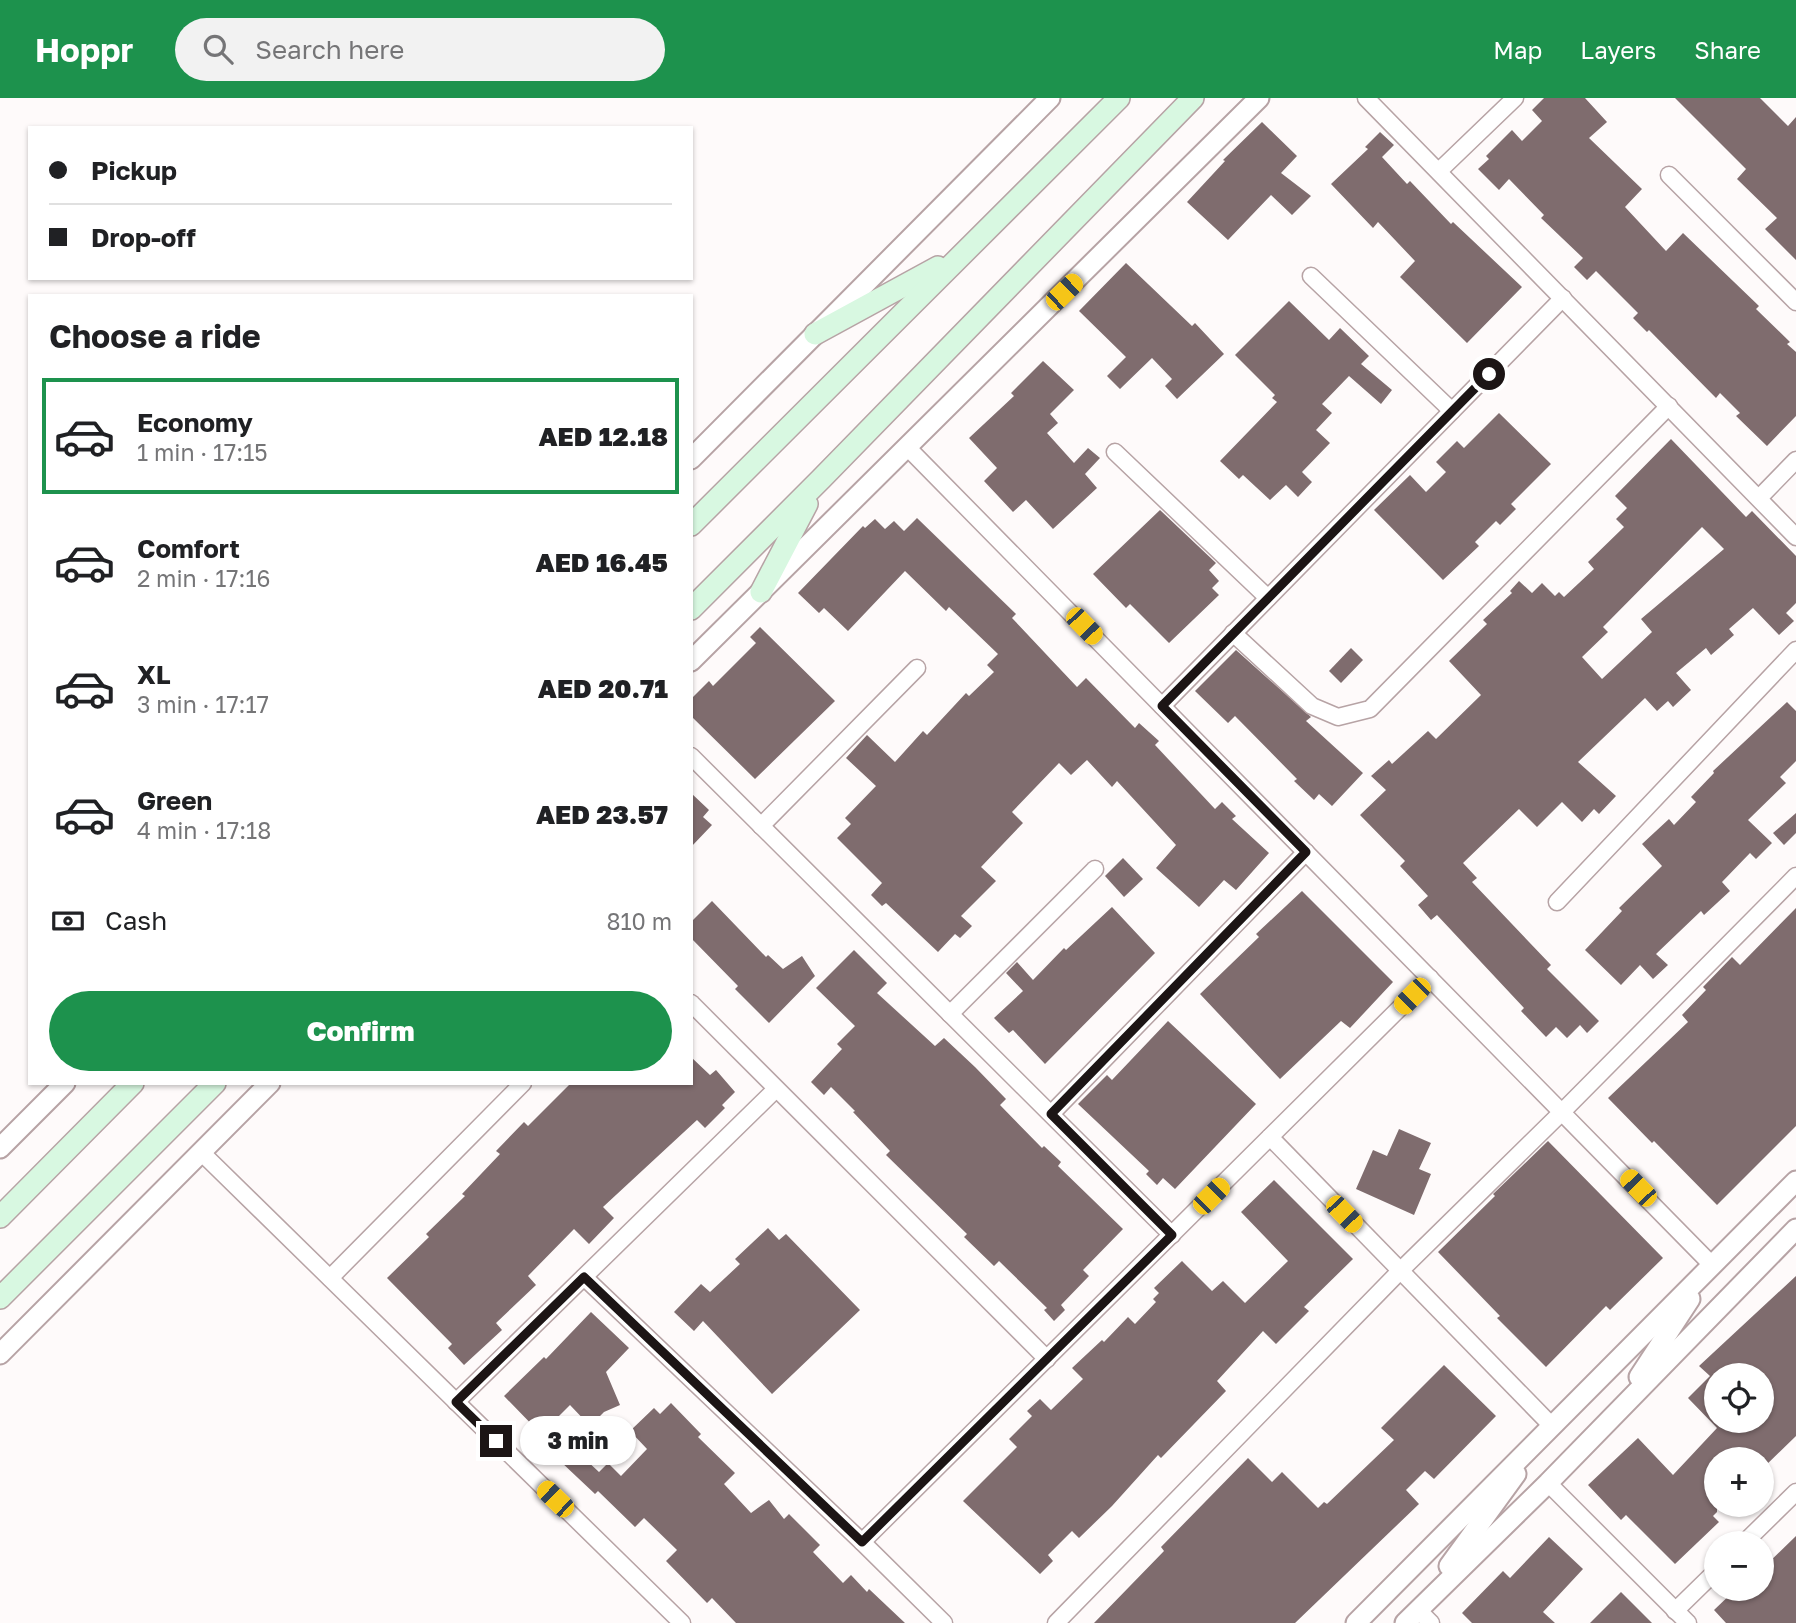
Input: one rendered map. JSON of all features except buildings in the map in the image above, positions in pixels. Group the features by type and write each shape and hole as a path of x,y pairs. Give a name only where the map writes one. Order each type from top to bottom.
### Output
{"main road":[{"path":"693,523 1119,98"},
{"path":"693,607 1194,98"},
{"path":"815,334 958,256"},
{"path":"761,592 785,542 821,479"},
{"path":"0,1217 131,1085"},
{"path":"0,1298 213,1085"}],"street":[{"path":"693,457 1050,98"},
{"path":"693,659 1259,98"},
{"path":"1366,98 1796,537"},
{"path":"1439,171 1515,98"},
{"path":"1669,175 1796,302"},
{"path":"1311,276 1452,411"},
{"path":"1162,706 1563,298"},
{"path":"1233,633 1312,705 1338,717 1370,709 1669,406"},
{"path":"907,447 1712,1265"},
{"path":"1115,452 1268,598"},
{"path":"1759,498 1796,460"},
{"path":"1557,902 1796,650"},
{"path":"761,826 917,668"},
{"path":"693,758 1172,1235"},
{"path":"1051,1114 1306,852"},
{"path":"950,1014 1095,869"},
{"path":"1056,1623 1400,1271 1796,876"},
{"path":"862,1542 1430,978"},
{"path":"693,1005 1047,1359"},
{"path":"0,1148 63,1085"},
{"path":"0,1354 268,1085"},
{"path":"330,1278 521,1085"},
{"path":"456,1402 776,1089"},
{"path":"1270,1137 1551,1425"},
{"path":"201,1152 674,1621"},
{"path":"1356,1623 1796,1181"},
{"path":"1418,1619 1796,1229"},
{"path":"1614,1416 1712,1265"},
{"path":"584,1277 944,1623"},
{"path":"0,1338 32,1322"},
{"path":"1418,1619 1551,1425"},
{"path":"1548,1483 1688,1623"},
{"path":"1757,1531 1796,1492"},
{"path":"1675,1611 1704,1583"}],"route":[{"path":"496,1441 456,1402 584,1277 862,1542 1172,1235 1051,1114 1306,852 1162,706 1489,374"}]}
